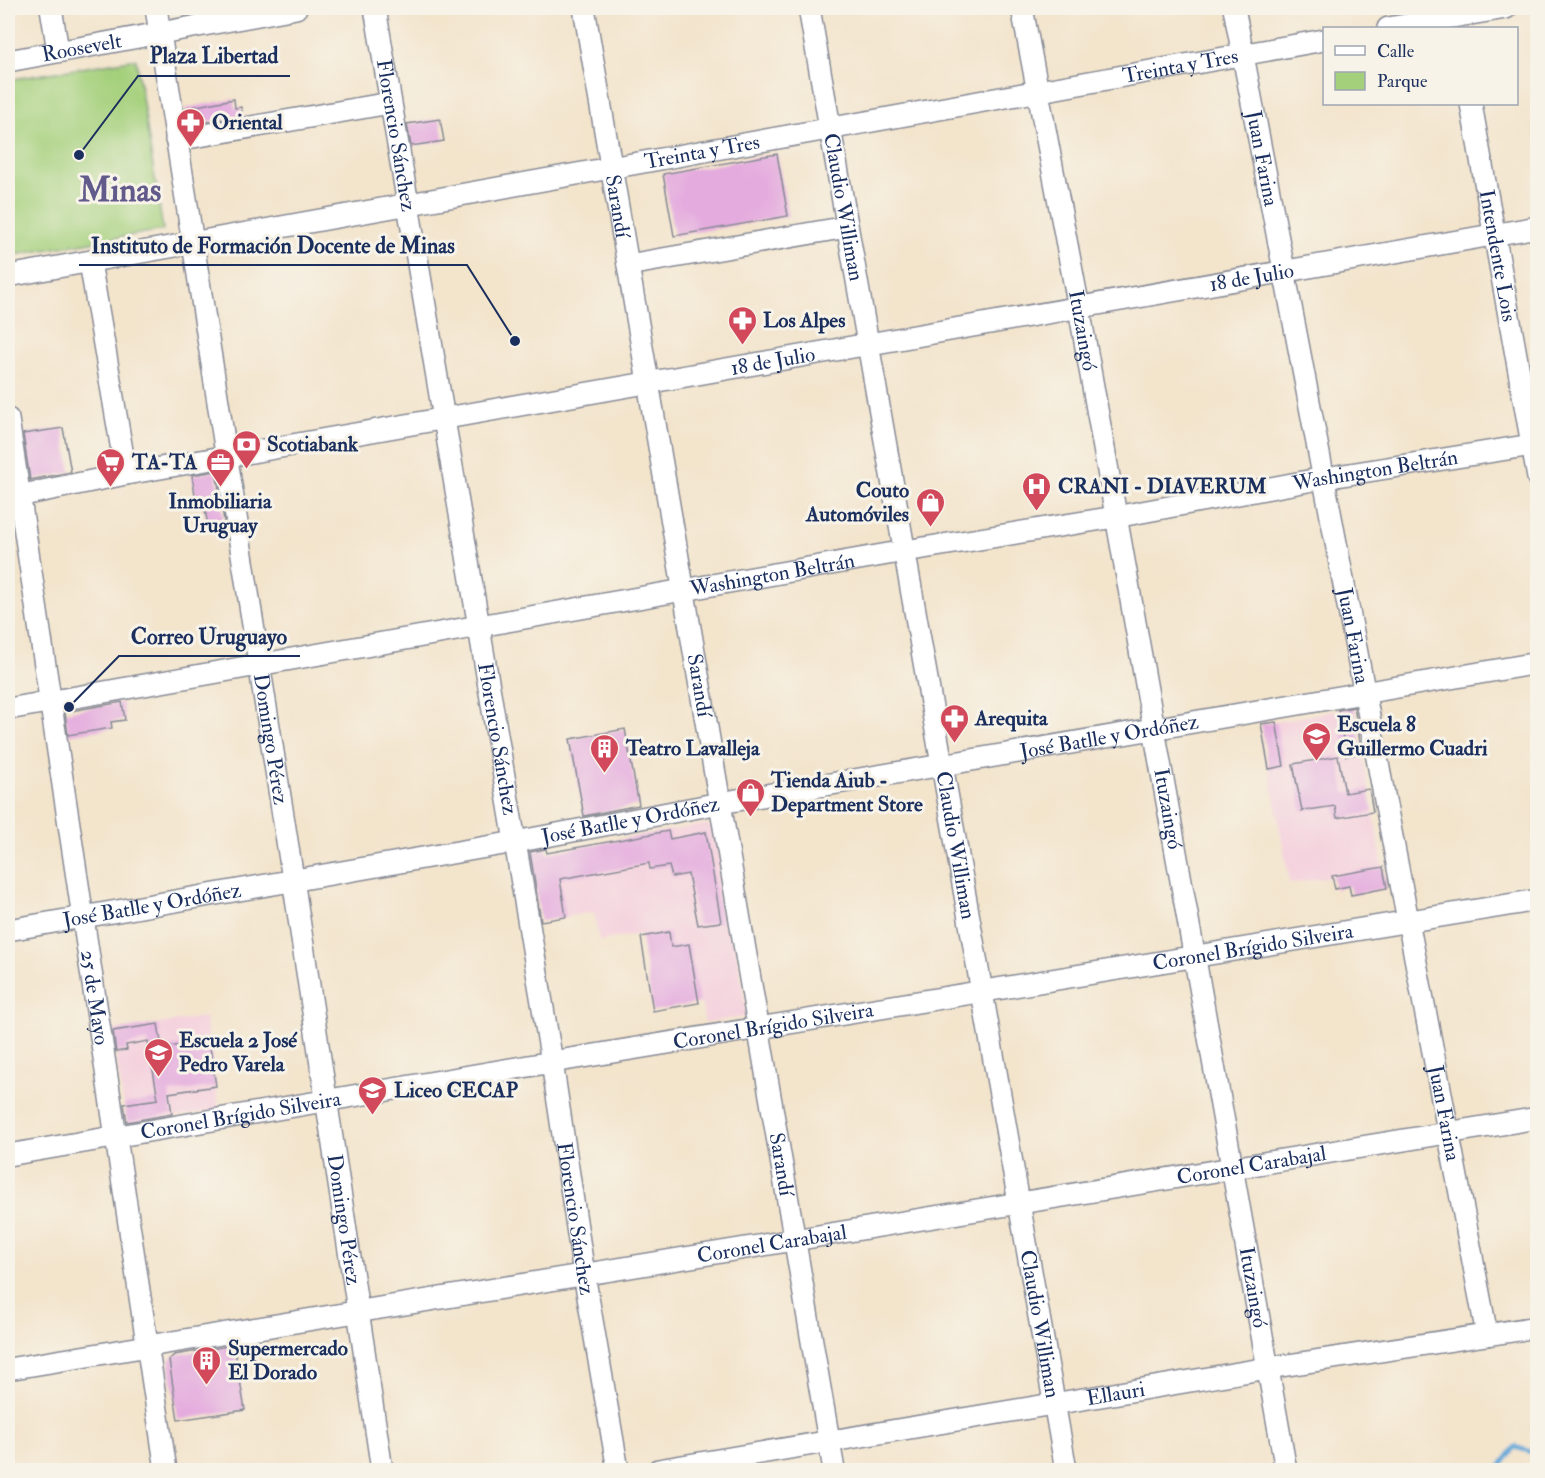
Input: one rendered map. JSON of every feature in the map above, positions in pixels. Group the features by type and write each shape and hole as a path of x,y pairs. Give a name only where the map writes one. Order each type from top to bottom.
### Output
{"street":[{"path":"51,8 58,51"},
{"name":"Domingo Pérez","path":"156,8 293,879 382,1470"},
{"name":"Roosevelt","path":"8,61 296,8"},
{"name":"Florencio Sánchez","path":"375,8 618,1470"},
{"name":"Sarandí","path":"584,8 834,1470"},
{"name":"Claudio Williman","path":"808,8 1066,1470"},
{"name":"Ituzaingó","path":"1022,8 1079,308 1286,1470"},
{"name":"Juan Farina","path":"1234,8 1486,1335"},
{"path":"1394,27 1506,8"},
{"name":"Treinta y Tres","path":"8,276 1323,40"},
{"path":"176,140 390,103"},
{"name":"Intendente Lois","path":"1471,105 1535,445 1538,478"},
{"path":"628,265 847,227"},
{"name":"18 de Julio","path":"14,497 126,474 1538,227"},
{"path":"90,262 126,474"},
{"name":"25 de Mayo","path":"8,419 14,497 50,702 166,1470"},
{"name":"Washington Beltrán","path":"8,709 904,551 1115,517 1323,478 1535,445"},
{"name":"José Batlle y Ordóñez","path":"8,930 515,842 720,803 1538,663"},
{"name":"Coronel Brígido Silveira","path":"8,1155 982,990 1538,900"},
{"name":"Coronel Carabajal","path":"8,1369 1538,1118"},
{"name":"Ellauri","path":"658,1470 1055,1406 1268,1368 1538,1327"}],"shaded area":[{"path":"1354,707 1383,867 1290,884 1261,725"},
{"path":"707,824 717,830 747,1016 705,1023 701,1003 653,1011 640,934 599,941 594,912 541,921 529,854 532,850 546,848 547,853"},
{"path":"205,1017 219,1110 127,1125 112,1031"}],"green space":[{"path":"136,59 163,230 8,256 8,80"}],"building":[{"path":"234,99 235,108 241,107 243,116 187,125 186,108"},
{"path":"440,119 444,141 411,146 407,124"},
{"path":"777,154 788,216 674,236 663,174"},
{"path":"63,428 71,472 30,480 23,434"},
{"path":"216,471 225,527 209,530 203,500 196,501 192,475"},
{"path":"122,702 125,720 111,722 112,728 68,735 65,712"},
{"path":"1354,707 1362,753 1346,756 1338,710"},
{"path":"1276,722 1284,766 1269,769 1261,724"},
{"name":"Teatro Lavalleja","path":"625,729 639,805 584,816 570,739"},
{"path":"1338,756 1345,793 1369,789 1373,812 1337,818 1335,806 1302,811 1293,764"},
{"path":"668,831 670,839 706,832 721,922 698,925 688,874 672,877 669,866 650,869 649,863 560,879 566,917 541,921 530,852 546,849 547,853"},
{"path":"1383,867 1387,888 1351,895 1349,886 1335,889 1332,876"},
{"path":"669,932 671,947 689,944 699,1003 653,1011 641,937"},
{"path":"158,1024 162,1048 209,1041 216,1086 169,1093 172,1114 127,1122 124,1104 158,1099 148,1041 126,1045 127,1050 116,1052 113,1031"},
{"name":"Supermercado El Dorado","path":"234,1345 245,1410 178,1420 169,1360 174,1355"}],"waterway":[{"path":"1498,1470 1515,1447 1538,1454"}],"place":[{"name":"Oriental","path":"191,148"},
{"name":"Plaza Libertad","path":"79,155"},
{"name":"Instituto de Formación Docente de Minas","path":"515,341"},
{"name":"Los Alpes","path":"742,346"},
{"name":"Scotiabank","path":"246,470"},
{"name":"TA-TA","path":"111,488"},
{"name":"Inmobiliaria Uruguay","path":"220,488"},
{"name":"CRANI - DIAVERUM","path":"1037,512"},
{"name":"Couto Automóviles","path":"930,528"},
{"name":"Correo Uruguayo","path":"69,707"},
{"name":"Arequita","path":"954,744"},
{"name":"Escuela 8 Guillermo Cuadri","path":"1316,762"},
{"name":"Teatro Lavalleja","path":"605,774"},
{"name":"Tienda Aiub - Department Store","path":"750,818"},
{"name":"Escuela 2 José Pedro Varela","path":"158,1078"},
{"name":"Liceo CECAP","path":"373,1116"},
{"name":"Supermercado El Dorado","path":"207,1386"}],"district":[{"name":"Minas","path":"120,190"}]}
